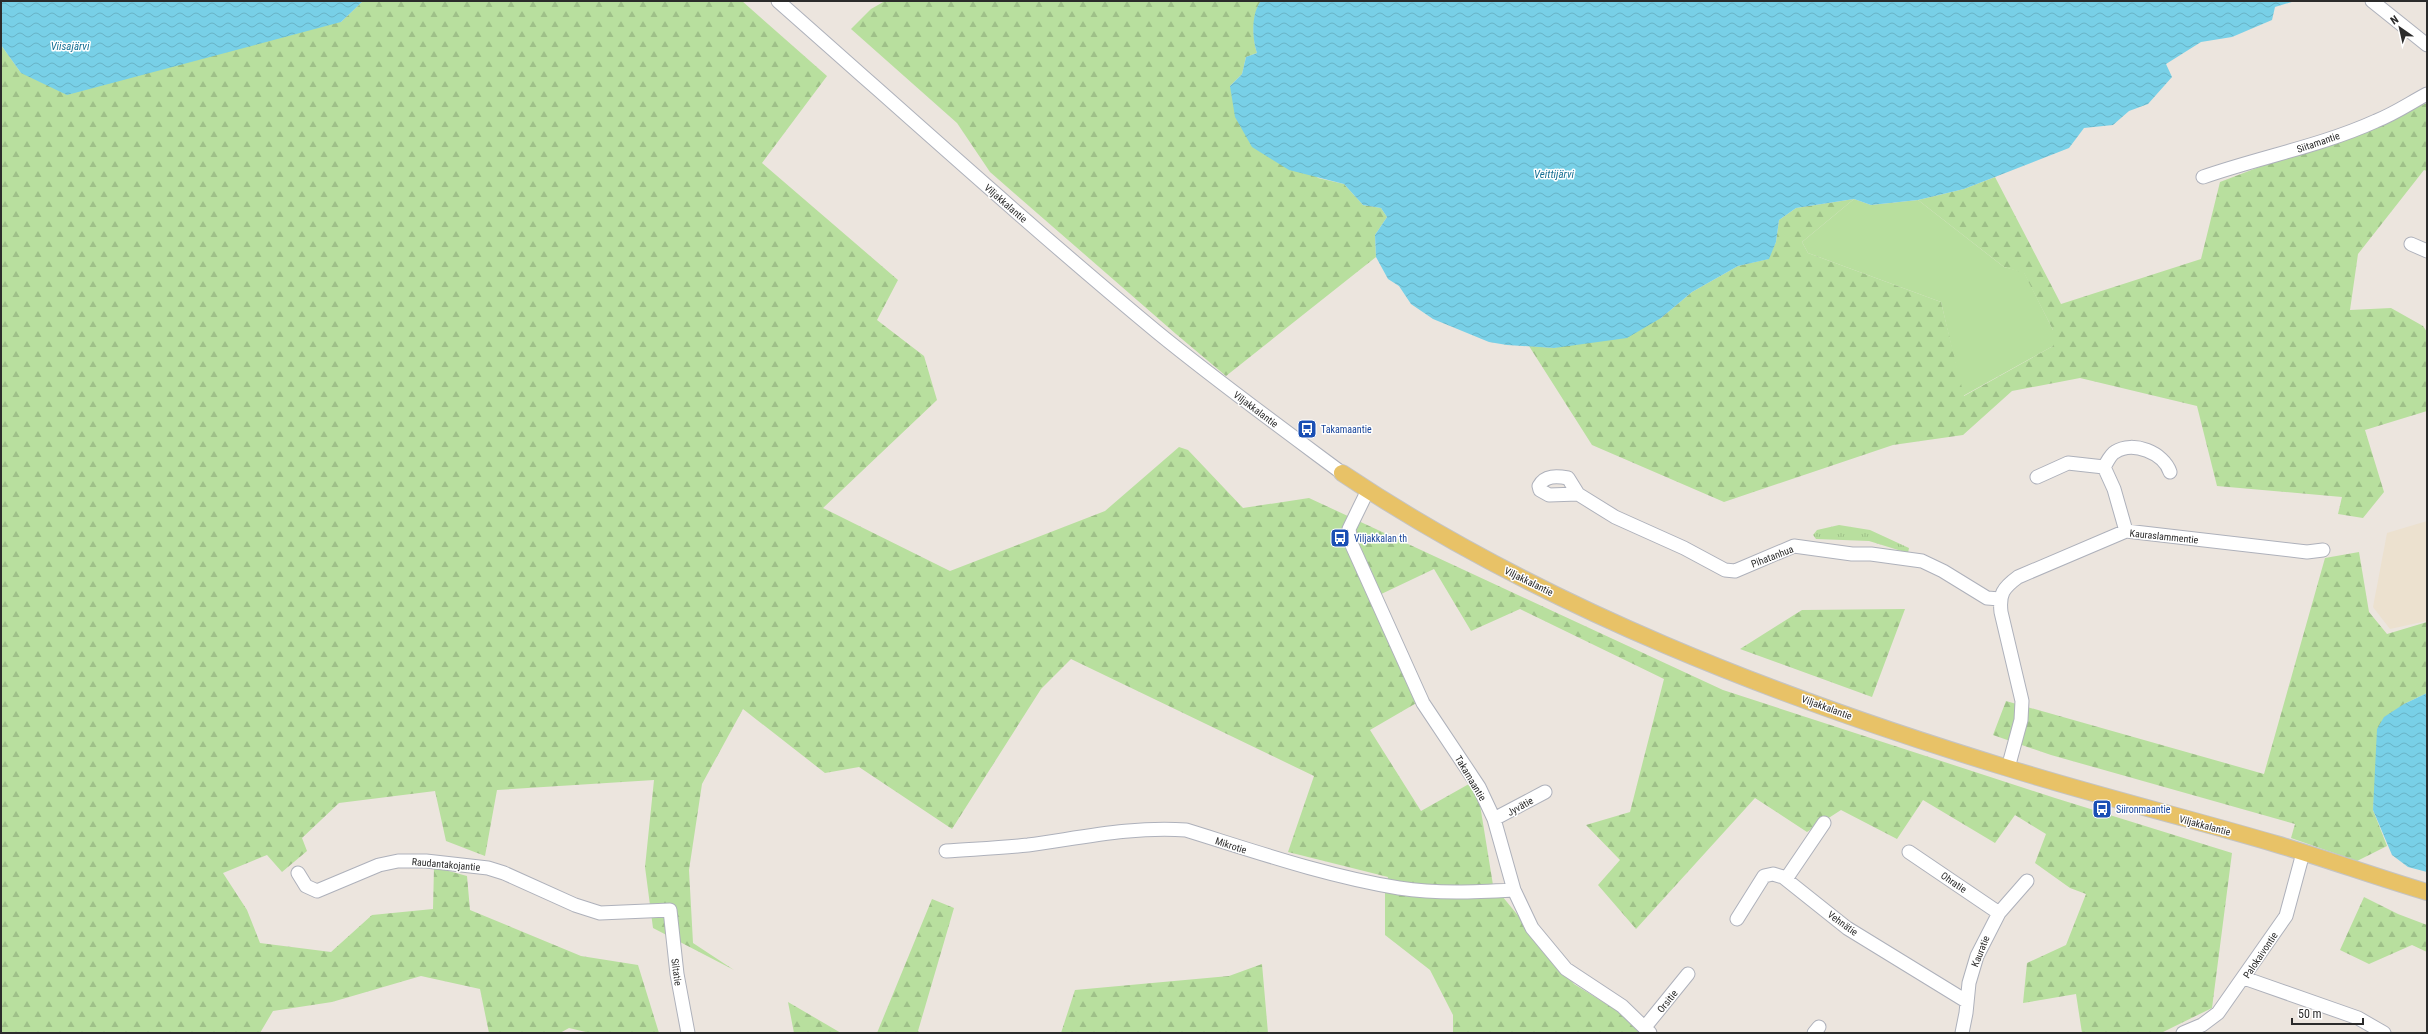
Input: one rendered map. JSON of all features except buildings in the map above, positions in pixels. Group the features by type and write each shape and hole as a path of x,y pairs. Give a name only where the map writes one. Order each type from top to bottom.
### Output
{"main road":[{"name":"Viljakkalantie","path":"1342,473 1441,536 1656,642 1825,706 2008,768 2303,853 2427,892"}],"street":[{"name":"Viljakkalantie","path":"778,1 987,187 1158,332 1257,410 1342,473"},
{"path":"2372,1 2427,45"},
{"name":"Siitamantie","path":"2203,177 2240,164 2302,148 2377,121 2427,94"},
{"path":"2411,244 2427,251"},
{"path":"2104,467 2114,452 2123,448 2144,449 2160,455 2168,463 2170,472"},
{"path":"2037,477 2068,463 2104,467"},
{"path":"2104,467 2114,489 2126,531"},
{"name":"Takamaantie","path":"1368,490 1349,529 1351,544 1423,703 1479,787 1494,819 1514,890 1532,928 1566,969 1622,1006 1647,1030"},
{"name":"Pihatanhua","path":"1578,494 1615,517 1684,548 1725,570 1735,571 1794,546 1852,554 1871,554 1922,562 1943,571 1987,598 2000,599"},
{"name":"Kauraslammentie","path":"2000,599 2004,588 2018,577 2126,531 2307,552 2324,550"},
{"path":"2000,599 2001,612 2022,701 2021,720 2008,768"},
{"name":"Jyvätie","path":"1494,819 1545,792"},
{"path":"1786,879 1824,823"},
{"name":"Mikrotie","path":"946,851 1026,845 1165,828 1186,830 1331,874 1400,888 1465,893 1514,890"},
{"name":"Ohratie","path":"1909,852 1998,913"},
{"name":"Palokaivontie","path":"2184,1033 2202,1025 2218,1013 2286,916 2303,853"},
{"name":"Raudantakojantie","path":"298,873 306,886 318,891 379,865 398,861 469,864 504,873 575,905 600,913 670,910"},
{"name":"Vehnätie","path":"1737,918 1764,876 1773,874 1786,879 1847,928 1966,1001"},
{"name":"Kauratie","path":"1962,1033 1966,1013 1966,1001 1977,956 1998,913 2027,881"},
{"name":"Siltatie","path":"670,910 677,974 687,1028"},
{"name":"Orsitie","path":"1647,1030 1688,974"},
{"path":"2244,978 2358,1018 2384,1033"}],"shaded area":[{"path":"2427,521 2427,621 2390,629 2373,607 2387,533"}],"green space":[{"path":"363,1 742,1 827,76 762,163 898,280 877,320 924,356 937,400 823,508 950,571 1105,511 1179,447 1188,450 1243,508 1309,498 1723,690 2055,798 2232,853 2212,1008 2161,1033 2082,1033 2076,994 2023,1003 2027,963 2066,945 2086,894 2070,888 2035,863 2046,834 2015,815 1995,843 1923,800 1897,839 1841,810 1807,832 1755,798 1636,929 1598,885 1620,860 1586,825 1630,812 1664,679 1520,609 1471,631 1434,569 1375,597 1425,698 1370,730 1421,811 1476,780 1493,885 1574,984 1629,1018 1642,1033 1453,1033 1453,1015 1430,970 1385,935 1385,893 1388,877 1288,852 1314,776 1071,659 1041,689 952,829 859,767 825,773 743,709 702,784 689,870 693,943 734,970 653,928 645,867 654,780 497,790 485,856 446,841 435,791 339,803 302,838 307,851 282,872 267,855 223,873 247,910 260,943 331,952 372,915 433,909 434,867 467,876 470,910 581,956 638,965 659,1033 590,1033 569,1028 560,1033 489,1033 480,989 421,976 332,1002 273,1011 260,1033 1,1033 1,45 21,73 341,22"},
{"path":"885,1 1261,1 1254,19 1254,41 1257,53 1246,57 1242,74 1230,86 1318,178 1344,184 1363,205 1381,208 1387,217 1375,235 1376,257 1226,376 990,172 957,123 851,29 871,9"},
{"path":"2427,103 2427,171 2424,170 2358,254 2350,310 2391,308 2423,326 2427,332 2427,411 2365,430 2384,492 2363,518 2338,514 2342,497 2217,486 2197,406 2080,378 2012,391 1963,435 1893,445 1724,502 1592,445 1529,346 1554,348 1661,318 1692,292 1738,266 1768,259 1776,242 1779,220 1796,208 1854,199 1802,242 1808,253 1941,302 1964,396 2053,346 2053,330 2024,273 2004,267 1918,200 1964,189 1995,177 2061,304 2201,259 2220,182"},
{"path":"1854,199 1871,205 1918,200 2004,267 2024,272 2053,330 2053,346 1963,396 1941,302 1808,253 1802,242"},
{"path":"1839,525 1870,530 1909,548 1908,553 1869,541 1816,539 1813,535 1817,530"},
{"path":"2359,552 2369,612 2387,634 2427,622 2427,693 2404,704 2376,776 2373,810 2387,846 2357,861 2291,838 2295,824 2051,755 1993,735 2006,701 2264,774 2325,558"},
{"path":"1905,609 1872,697 1740,649 1802,610"},
{"path":"2364,897 2398,914 2427,925 2427,952 2412,945 2369,964 2340,950"},
{"path":"932,899 954,908 918,1031 920,1033 877,1033"},
{"path":"1262,964 1268,1033 1061,1033 1075,990 1229,976"},
{"path":"788,1002 841,1033 794,1033"}],"water":[{"name":"Viisajärvi","path":"1,1 363,1 341,22 67,95 21,73 1,45"},
{"name":"Veittijärvi","path":"1261,1 2295,1 2275,7 2272,20 2232,37 2201,42 2166,64 2172,77 2148,104 2129,111 2113,125 2084,128 2069,148 1964,189 1918,200 1871,205 1854,199 1796,208 1779,220 1776,242 1769,259 1738,266 1692,292 1661,318 1627,338 1554,348 1507,345 1489,342 1433,319 1411,304 1399,286 1388,279 1376,257 1375,235 1387,217 1381,208 1363,205 1344,184 1289,170 1252,147 1235,117 1230,86 1242,74 1246,57 1257,53 1254,41 1253,26 1255,12"},
{"path":"2427,693 2427,872 2408,867 2392,855 2373,810 2377,729 2384,717 2404,704"}],"place":[{"name":"Takamaantie","path":"1307,429"},
{"name":"Viljakkalan th","path":"1340,538"},
{"name":"Siironmaantie","path":"2102,809"}]}
